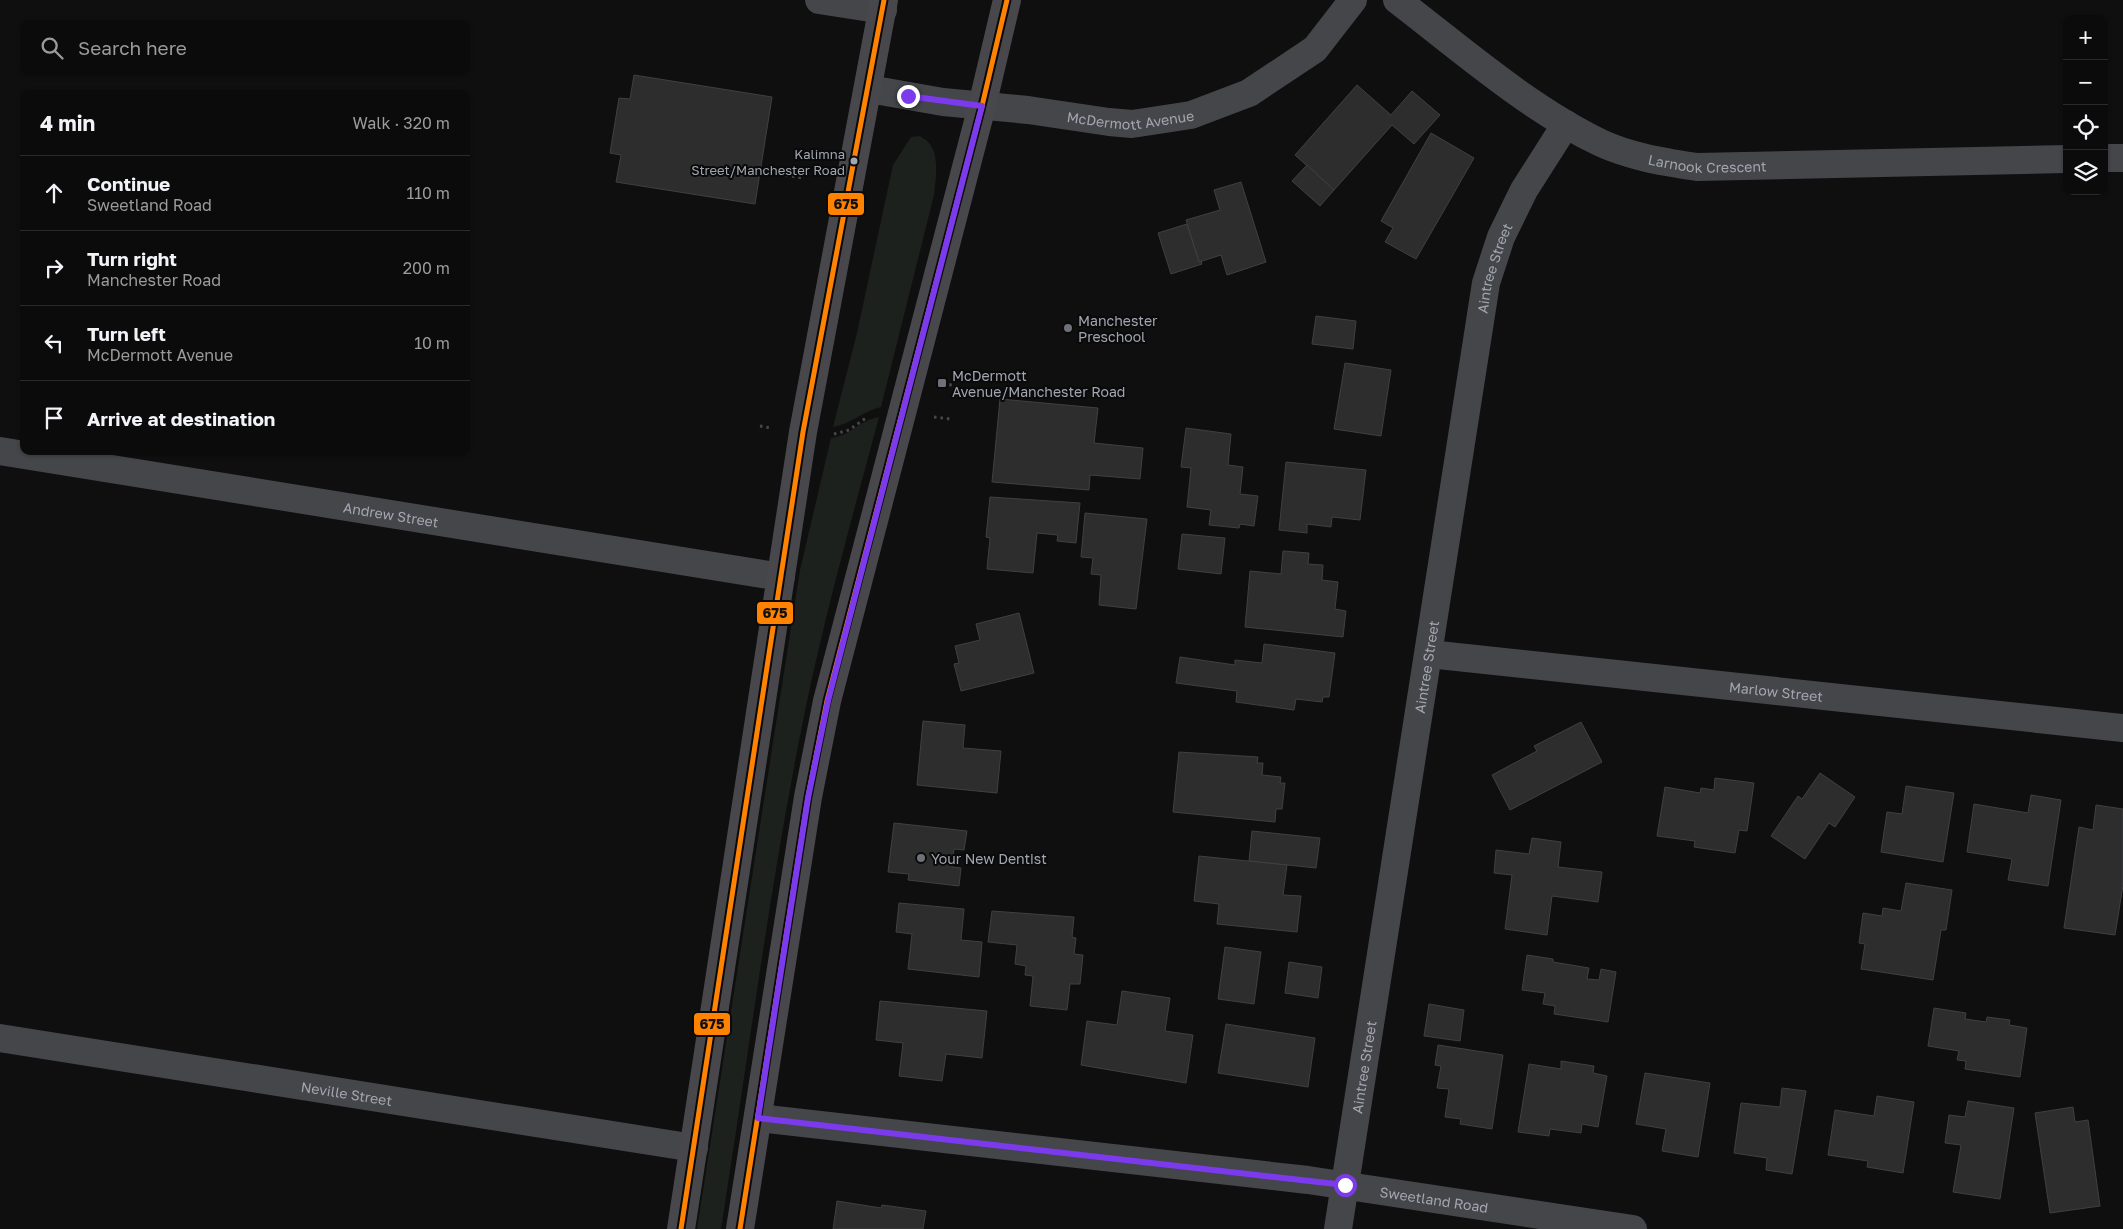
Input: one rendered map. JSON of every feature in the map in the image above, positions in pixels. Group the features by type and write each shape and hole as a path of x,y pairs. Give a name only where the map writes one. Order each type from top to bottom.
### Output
{"main road":[{"path":"740,1229 808,798 828,701 1008,0"},
{"path":"681,1229 781,576 822,324 884,5"}],"street":[{"path":"819,0 884,5"},
{"name":"McDermott Avenue","path":"869,89 943,102 1132,124 1191,115 1249,93 1315,49 1353,0"},
{"name":"Larnook Crescent","path":"1397,0 1524,96 1566,124 1603,144 1650,160 1697,167 2063,159"},
{"name":"Aintree Street","path":"1338,1229 1486,284 1501,237 1524,190 1566,124"},
{"path":"2108,158 2123,158"},
{"name":"Andrew Street","path":"0,451 20,454"},
{"name":"Andrew Street","path":"25,455 781,576"},
{"name":"Marlow Street","path":"1429,654 2123,728"},
{"name":"Neville Street","path":"0,1038 694,1148"},
{"name":"Sweetland Road","path":"758,1118 1345,1185 1633,1229"}],"path":[{"path":"808,152 822,155"},
{"path":"760,171 803,178"},
{"path":"942,383 959,387"},
{"path":"832,434 849,430 871,415"},
{"path":"932,417 950,420"},
{"path":"760,426 772,428"}],"shaded area":[{"path":"919,136 926,140 934,153 936,170 934,195 881,407 833,427 857,333 893,165 911,137"},
{"path":"879,417 827,615 808,696 788,797 721,1229 697,1229 800,570 831,438 845,434 866,421"}],"building":[{"path":"634,75 772,97 755,204 616,182 621,155 610,153 619,98 630,99"},
{"path":"1357,85 1391,115 1412,91 1440,115 1414,144 1392,125 1334,190 1295,155"},
{"path":"1431,133 1474,158 1416,259 1385,242 1393,228 1381,221"},
{"path":"1307,165 1334,190 1320,206 1292,181"},
{"path":"1241,182 1266,262 1227,275 1221,255 1199,262 1186,220 1220,210 1214,190"},
{"path":"1187,224 1199,262 1201,261 1202,264 1171,274 1158,233"},
{"path":"1316,316 1356,321 1353,349 1312,344"},
{"path":"1345,363 1391,370 1381,436 1334,429"},
{"path":"1000,399 1098,408 1094,443 1143,448 1140,479 1090,475 1089,490 992,482"},
{"path":"1186,428 1231,434 1228,465 1243,467 1240,494 1258,496 1254,526 1240,524 1239,528 1209,525 1211,510 1187,507 1191,468 1181,467"},
{"path":"1286,462 1366,470 1360,520 1332,517 1331,527 1307,524 1307,533 1279,530"},
{"path":"990,497 1080,503 1076,543 1057,541 1058,535 1037,533 1033,573 987,569 990,538 986,537"},
{"path":"1085,513 1147,519 1136,609 1099,605 1101,575 1091,574 1093,558 1081,557"},
{"path":"1182,534 1225,538 1221,574 1178,569"},
{"path":"1283,551 1309,553 1308,564 1323,565 1322,580 1338,582 1335,609 1346,611 1343,637 1245,627 1250,571 1281,574"},
{"path":"1019,613 1034,673 961,691 954,664 959,663 955,646 980,640 976,624"},
{"path":"1264,644 1335,653 1329,697 1323,697 1322,702 1296,699 1294,710 1236,702 1237,691 1176,683 1180,657 1235,665 1235,660 1262,663"},
{"path":"923,721 965,725 963,748 1001,751 997,793 917,785"},
{"path":"1581,722 1602,762 1510,810 1492,775 1537,751 1534,746"},
{"path":"1179,752 1258,757 1257,763 1263,763 1262,775 1281,777 1280,783 1285,783 1282,809 1276,809 1275,822 1173,812"},
{"path":"1820,773 1855,797 1835,827 1829,823 1805,859 1771,836 1798,796 1802,799"},
{"path":"1715,778 1754,783 1747,831 1739,830 1735,853 1694,847 1695,841 1657,836 1665,787 1700,793 1701,788 1714,790"},
{"path":"1906,786 1954,793 1943,862 1881,852 1887,812 1902,814"},
{"path":"2031,795 2061,800 2048,886 2008,880 2012,859 1967,852 1974,804 2028,813"},
{"path":"2096,805 2123,809 2123,885 2115,935 2064,928 2079,827 2093,830"},
{"name":"Your New Dentist","path":"894,823 967,831 964,850 954,849 952,867 961,868 959,886 908,880 909,874 888,872"},
{"path":"1252,831 1320,838 1316,868 1249,861"},
{"path":"1532,838 1561,842 1558,867 1602,872 1598,902 1552,896 1547,935 1505,929 1512,875 1494,873 1496,850 1529,854"},
{"path":"1199,856 1287,865 1283,895 1301,896 1297,932 1217,924 1219,904 1194,901"},
{"path":"1906,883 1952,890 1946,930 1941,930 1933,980 1861,969 1865,944 1859,943 1863,913 1882,916 1883,908 1901,911"},
{"path":"899,903 964,909 961,940 982,942 979,977 908,969 912,934 896,932"},
{"path":"992,911 1074,917 1072,937 1076,938 1074,954 1083,955 1080,984 1070,984 1067,1010 1030,1006 1033,976 1025,975 1026,966 1015,964 1017,945 988,942"},
{"path":"1225,947 1261,952 1254,1004 1218,999"},
{"path":"1527,955 1553,959 1553,962 1589,968 1587,979 1599,980 1601,969 1616,972 1608,1022 1554,1014 1555,1006 1543,1004 1545,993 1522,990"},
{"path":"1289,962 1322,967 1318,998 1285,993"},
{"path":"1122,991 1170,998 1165,1031 1193,1035 1186,1083 1081,1065 1087,1021 1117,1025"},
{"path":"880,1001 987,1011 982,1058 946,1054 942,1081 899,1076 903,1043 876,1040"},
{"path":"1429,1004 1464,1010 1460,1041 1424,1036"},
{"path":"1934,1008 1966,1013 1965,1019 1986,1022 1987,1017 2010,1020 2009,1025 2027,1028 2020,1077 1965,1069 1966,1061 1957,1060 1959,1051 1928,1046"},
{"path":"1226,1024 1315,1038 1308,1087 1218,1073"},
{"path":"1438,1045 1503,1055 1492,1129 1460,1124 1461,1119 1445,1117 1449,1089 1437,1088 1441,1066 1435,1065"},
{"path":"1561,1061 1594,1066 1593,1073 1607,1076 1598,1127 1582,1124 1581,1133 1550,1129 1549,1136 1518,1132 1529,1064 1561,1069"},
{"path":"1645,1073 1710,1083 1698,1157 1662,1151 1666,1129 1636,1124"},
{"path":"1782,1088 1806,1091 1792,1174 1766,1170 1767,1158 1734,1153 1741,1103 1780,1107"},
{"path":"1877,1096 1914,1102 1903,1173 1867,1167 1868,1161 1828,1155 1835,1110 1874,1116"},
{"path":"1968,1101 2014,1108 2000,1199 1953,1192 1961,1145 1945,1143 1949,1115 1965,1117"},
{"path":"2073,1107 2075,1122 2088,1120 2100,1206 2050,1213 2035,1113"},
{"path":"837,1201 881,1208 882,1205 926,1211 923,1229 833,1229"}],"transit line":[{"name":"675","path":"681,1229 803,432 884,0"},
{"name":"675","path":"740,1229 808,797 827,701 982,106 1007,0"}],"place":[{"name":"Kalimna Street/Manchester Road","path":"854,161"},
{"name":"Manchester Preschool","path":"1068,328"},
{"name":"McDermott Avenue/Manchester Road","path":"942,383"},
{"name":"Your New Dentist","path":"921,858"}],"route":[{"path":"908,96 982,106 857,582 828,701 808,798 758,1118 1345,1185"}]}
